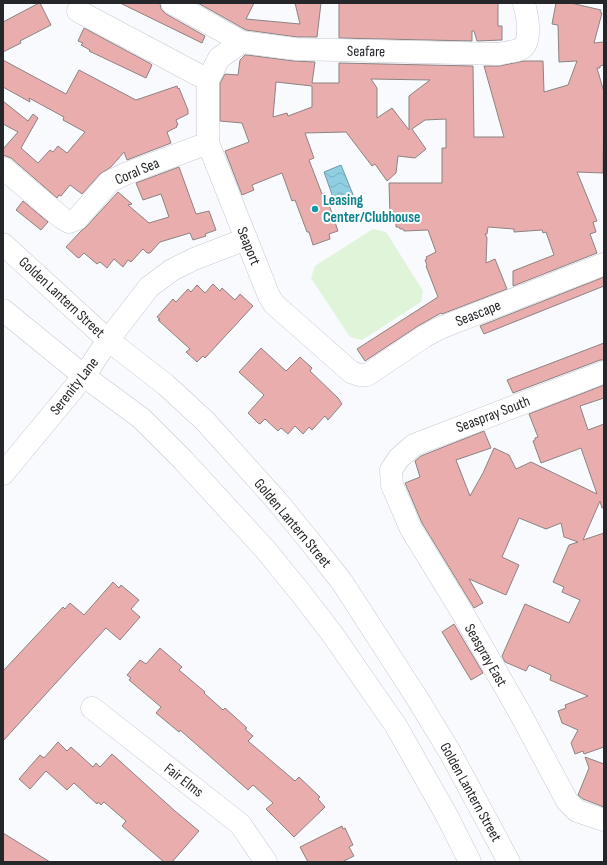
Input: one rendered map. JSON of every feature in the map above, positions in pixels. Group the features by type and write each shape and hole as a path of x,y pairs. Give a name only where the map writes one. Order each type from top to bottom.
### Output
{"street":[{"name":"Seafare","path":"172,3 242,42 296,49 498,54 519,50 527,40 528,19 524,3"},
{"path":"78,11 208,80"},
{"name":"Seaport","path":"242,42 219,58 208,80 208,143 269,296 274,304 351,372 358,375"},
{"name":"Coral Sea","path":"3,168 62,218 69,222 77,219 109,182 125,174 208,143"},
{"name":"Serenity Lane","path":"3,474 84,376 108,340 149,287 172,270 194,259 246,239"},
{"name":"Golden Lantern Street","path":"3,244 108,340 166,385 206,421 277,501 342,582 417,698 451,754 509,862"},
{"name":"Seascape","path":"358,375 367,375 425,336 440,328 604,264"},
{"path":"3,310 84,376 141,418 225,504 264,548 333,635 396,726 447,816 470,862"},
{"name":"Seaspray South","path":"391,470 399,458 414,445 604,372"},
{"name":"Seaspray East","path":"391,470 392,485 411,529 465,617 520,713 567,801 577,811 604,820"},
{"name":"Fair Elms","path":"92,708 240,824 266,862"}],"green space":[{"path":"373,229 386,232 423,291 421,302 362,340 350,337 311,278 315,266"}],"water":[{"path":"341,165 354,197 349,198 349,203 343,206 342,203 335,203 324,172"}],"building":[{"path":"39,3 51,25 20,41 21,43 3,52 3,22"},
{"path":"120,3 160,3 161,9 166,14 205,36 202,43"},
{"path":"198,3 254,3 246,19 300,24 295,3 321,3 317,37 297,37 246,30"},
{"path":"339,3 498,3 498,26 502,26 502,40 477,41 474,31 472,31 472,41 339,38"},
{"path":"556,3 571,3 601,10 600,12 602,13 594,43 604,42 604,65 597,68 604,92 603,173 577,172 597,221 593,222 596,232 590,234 597,253 513,286 513,271 554,255 546,232 543,233 542,230 514,232 514,229 488,227 487,234 485,234 487,238 486,263 495,259 507,289 442,314 441,313 418,326 365,361 357,349 438,297 425,260 427,259 426,257 436,252 428,230 404,231 399,227 396,227 396,215 390,215 389,183 442,183 442,148 446,148 446,119 425,120 412,129 426,149 415,158 398,156 396,173 387,181 375,164 372,166 346,132 305,133 314,158 309,160 322,194 325,193 338,231 329,234 330,239 313,245 295,200 292,201 282,173 252,185 254,190 242,195 225,151 249,142 242,123 220,121 220,83 225,74 238,75 240,60 245,55 315,62 312,83 339,83 339,63 473,66 474,137 504,137 484,66 499,66 524,61 543,61 544,92 568,85 577,61 559,62 558,25 552,24","holes":["371,79 430,80 409,96 409,130 392,108 377,118 377,88","276,82 312,86 312,107 288,116 287,113 273,117"]},
{"path":"84,28 151,64 152,65 146,78 89,51 90,50 81,45 83,43 78,41"},
{"path":"3,60 66,94 79,70 136,100 177,86 188,110 188,114 176,120 178,125 176,126 177,127 167,132 171,143 127,160 124,152 111,167 100,174 82,194 70,185 61,196 59,195 57,198 11,158 3,155 3,149 18,132 3,124 3,101 28,121 33,114 38,118 21,148 38,163 50,150 53,152 58,146 67,153 85,132 63,120 64,117 29,98 30,102 3,87"},
{"path":"179,167 196,214 209,211 216,230 205,234 206,236 193,240 190,233 160,242 150,253 147,253 143,249 131,262 128,260 123,267 114,259 107,268 100,262 97,264 84,253 79,258 77,257 66,247 118,192 132,204 128,205 149,223 169,217 161,194 143,200 136,183"},
{"path":"23,201 48,222 41,230 16,210"},
{"path":"604,277 604,286 484,334 480,326"},
{"path":"213,284 220,291 222,288 235,300 240,294 253,306 205,358 203,356 197,362 186,352 190,349 158,320 160,319 157,317 173,299 176,302 188,289 191,292 197,285 205,293"},
{"path":"604,343 604,360 600,360 513,393 507,380"},
{"path":"261,348 286,371 300,357 312,368 310,371 338,398 342,404 328,420 325,416 312,430 309,427 303,434 295,426 288,434 281,428 278,431 265,419 260,424 258,423 248,413 264,395 239,372"},
{"path":"604,385 604,398 580,406 588,430 604,424 604,507 602,508 600,501 583,540 604,533 604,747 584,754 583,751 575,754 571,743 578,730 562,723 558,711 566,708 565,705 588,696 550,680 551,675 529,665 526,671 505,662 502,656 525,604 569,623 580,600 562,592 564,587 553,582 569,545 578,542 564,537 561,523 546,529 519,518 502,557 519,565 506,595 469,579 483,603 474,608 422,523 405,483 420,477 415,461 421,456 484,431 491,448 456,460 470,496 483,473 494,448 509,455 516,469 531,462 597,494 581,448 541,463 533,441 538,437 529,414"},
{"path":"113,582 119,588 121,585 139,600 131,609 140,617 120,640 106,628 3,741 3,671 63,607 65,609 70,603 84,615"},
{"path":"454,624 483,673 471,680 442,632"},
{"path":"160,648 182,667 179,670 205,692 204,693 223,710 225,708 247,728 245,729 253,736 248,741 295,781 299,777 320,797 318,799 325,807 294,837 266,809 273,803 253,785 248,790 180,730 179,732 156,713 161,707 129,680 131,678 127,675 140,660 146,664"},
{"path":"58,742 67,751 71,747 93,767 96,763 100,767 112,754 199,831 172,862 164,862 122,826 126,821 104,802 101,805 98,802 97,804 74,783 67,790 46,771 30,789 19,779 40,755 44,758"},
{"path":"585,757 604,764 604,807 583,799 578,795 589,768"},
{"path":"342,826 343,829 345,828 353,845 349,847 354,856 342,862 308,862 300,847"},
{"path":"3,833 50,862 3,862"}],"place":[{"name":"Leasing Center/Clubhouse","path":"315,209"}]}
